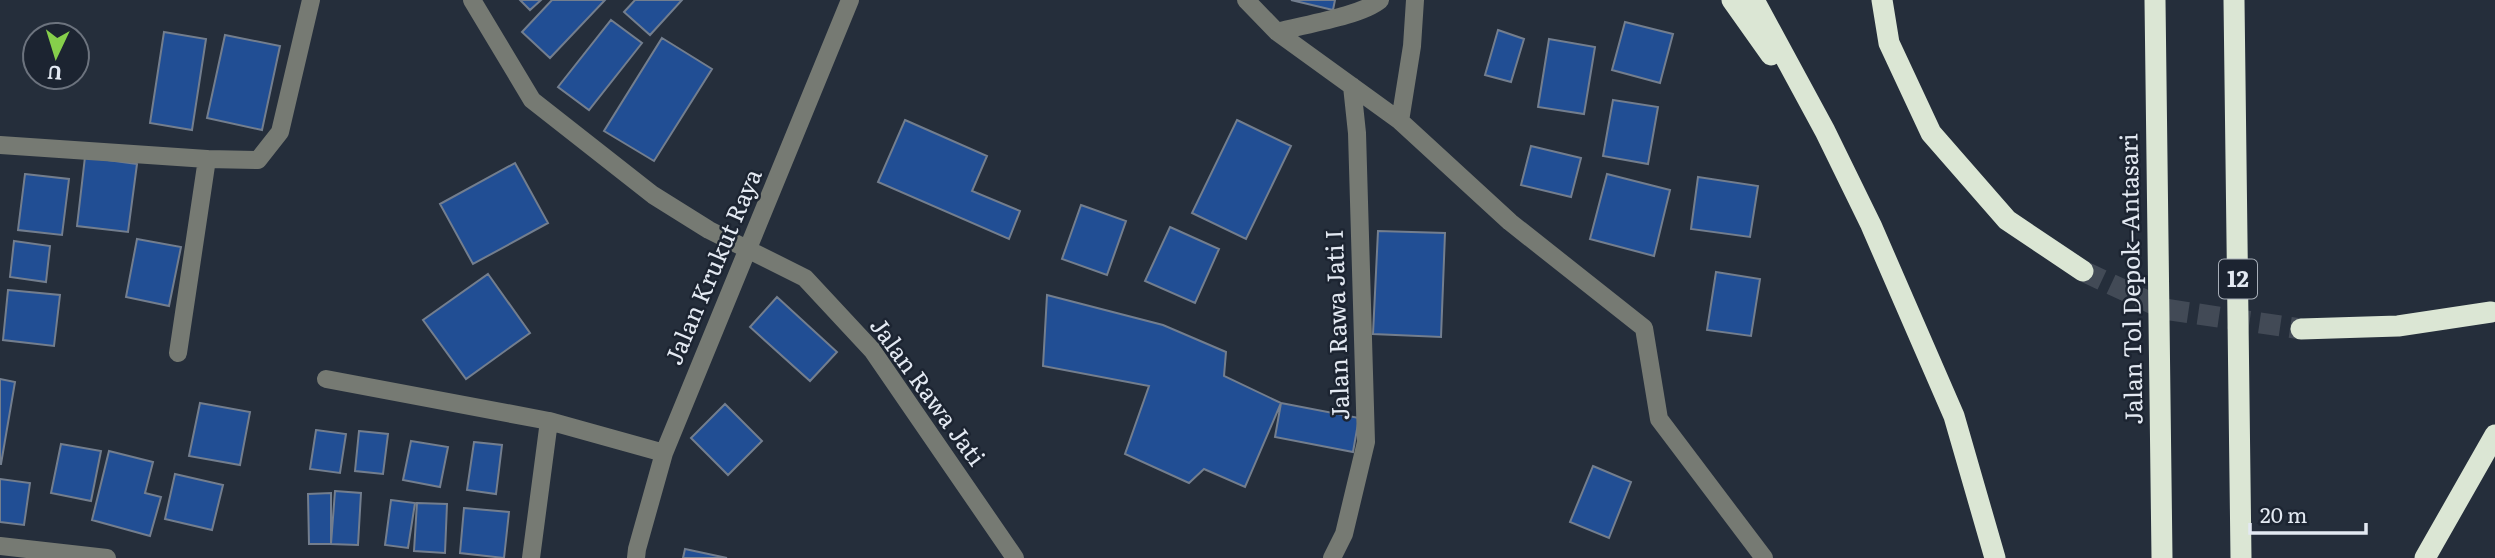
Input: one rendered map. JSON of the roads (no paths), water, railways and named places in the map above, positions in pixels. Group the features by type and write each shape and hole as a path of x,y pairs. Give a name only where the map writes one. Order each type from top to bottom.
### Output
{"highway":[{"path":"1732,0 1825,131"},
{"path":"1754,0 1825,131 1871,225 1954,416 1995,558"},
{"path":"1882,0 1889,43 1931,133 2007,220 2083,271"},
{"name":"Jalan Tol Depok–Antasari","path":"2155,0 2162,558"},
{"name":"12","path":"2234,0 2241,558"},
{"path":"2301,328 2398,326 2491,312"},
{"path":"2426,558 2495,435"}],"street":[{"path":"0,145 258,160 280,132 311,0"},
{"name":"Jalan Rawa Jati","path":"472,0 532,100 653,195 709,230 805,278 872,350 1014,558"},
{"name":"Jalan Krukut Raya","path":"636,558 664,453 850,0"},
{"path":"1246,0 1277,32 1400,121 1510,222 1644,328 1659,419 1764,558"},
{"path":"1277,32 1342,15 1374,5 1380,0"},
{"path":"1400,121 1412,46 1415,0"},
{"name":"Jalan Rawa Jati I","path":"1332,558 1344,534 1366,442 1357,132 1352,86"},
{"path":"178,353 207,159"},
{"path":"326,379 549,421 664,453"},
{"path":"531,558 549,421"},
{"path":"0,546 107,558"}],"tunnel":[{"path":"2083,271 2164,309 2301,329"}]}
